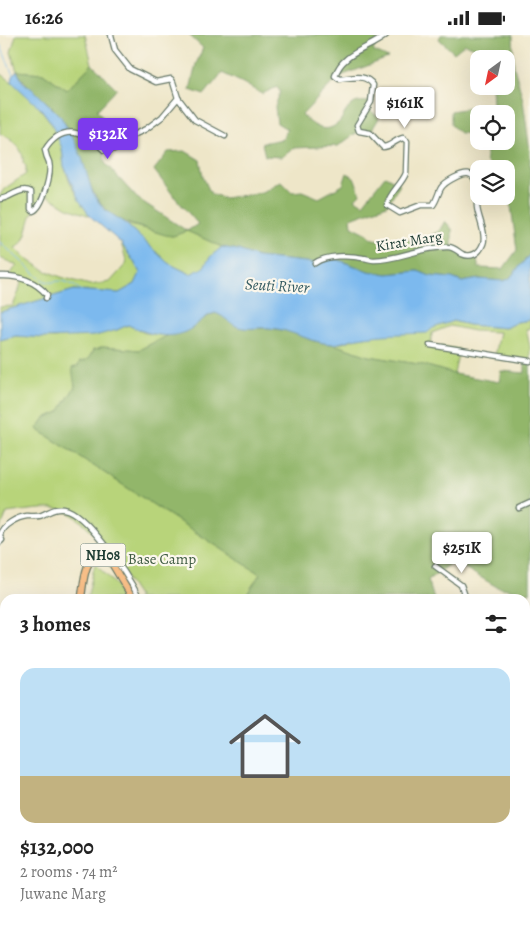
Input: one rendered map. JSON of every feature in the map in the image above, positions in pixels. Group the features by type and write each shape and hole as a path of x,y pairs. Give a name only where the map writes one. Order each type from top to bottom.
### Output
{"main road":[{"name":"NH08","path":"82,594 87,566 94,557 101,555 109,559 132,594"}],"street":[{"path":"111,35 115,51 130,69 156,83 171,79 174,82 178,98 195,120 225,136"},
{"name":"Kirat Marg","path":"315,263 322,258 331,257 362,257 373,261 405,256 418,251 451,247 467,256 472,256 480,250 483,244 484,238 477,207 477,185 475,179 470,175 462,174 445,183 433,205 422,205 400,213 387,205 388,199 405,178 407,141 403,138 387,147 383,147 370,133 359,131 357,125 371,102 374,85 363,77 339,79 335,76 339,65 353,54 386,35"},
{"path":"0,199 6,199 26,189 31,192 31,209 33,211 37,209 41,203 48,177 49,163 45,150 50,142 62,134 77,133 87,135 104,150 114,149 162,117 178,98"},
{"path":"0,276 10,275 34,283 43,289 47,295 46,298"},
{"path":"430,345 530,361"},
{"path":"519,508 530,503"},
{"path":"0,542 2,540 1,532 17,519 41,515 55,508 67,509 91,529 129,578 137,594"},
{"path":"435,566 460,585 464,594"}],"green space":[{"path":"16,35 85,35 92,64 67,90 43,73 17,71 11,52"},
{"path":"189,35 379,35 373,51 388,58 338,77 302,115 314,125 327,129 339,122 355,103 371,102 368,108 379,118 370,133 359,131 338,146 294,148 282,157 265,156 262,143 283,139 287,129 277,123 275,107 280,92 277,87 262,94 222,73 204,95 190,90 196,64 203,48"},
{"path":"441,35 513,35 513,50 480,50 465,44 454,53 439,39"},
{"path":"92,64 117,89 97,110 108,125 131,136 123,143 104,150 105,163 137,198 187,231 173,236 166,235 122,220 107,210 97,198 90,184 72,135 61,118 26,84 17,71 43,73 67,90"},
{"path":"515,71 523,100 530,152 530,254 509,279 503,281 479,279 462,282 452,278 430,276 418,271 387,274 368,271 336,259 315,263 257,257 238,250 222,247 187,231 198,224 154,170 168,152 185,151 200,160 203,177 211,194 225,198 262,192 281,181 292,192 302,191 319,198 343,185 347,173 355,179 360,194 355,199 363,204 385,176 400,184 387,205 351,218 352,226 368,234 370,238 388,242 397,237 418,242 439,231 445,221 452,229 452,247 467,256 475,254 479,268 503,269 517,250 511,205 515,205 515,160 486,160 486,150 515,150 515,105 493,105 492,95 515,95"},
{"path":"0,73 34,102 54,128 62,148 68,178 90,216 68,208 43,193 41,201 32,214 22,242 15,248 27,259 46,271 90,285 110,282 127,263 121,243 140,273 135,284 119,293 74,290 0,312 0,307 13,306 22,278 10,275 17,265 0,258 0,195 4,189 26,174 26,166 23,163 20,149 9,138 0,134"},
{"path":"470,108 470,134 460,133 451,125 451,111"},
{"path":"126,224 172,236 187,231 222,247 211,256 203,268 191,274 168,263"},
{"path":"215,313 228,318 234,325 244,328 270,328 293,332 314,341 333,344 369,356 424,365 454,374 499,382 501,371 525,373 525,361 530,361 530,593 497,587 453,561 428,580 432,594 247,594 260,574 37,429 45,418 59,412 75,387 72,368 78,366 80,362 87,360 93,350 102,347 139,350 168,335 185,332"},
{"path":"530,320 530,328 526,329 530,347 530,361 494,357 499,332 474,331 450,326 432,333 431,345 459,349 454,374 424,365 369,356 333,344 343,343 356,338 393,333 416,333 453,321 469,325 505,328 517,322"},
{"path":"128,325 145,333 168,335 139,350 102,347 93,350 85,361 80,362 75,387 59,412 45,418 37,429 260,574 247,594 137,594 91,530 79,519 67,512 48,509 7,513 0,529 0,340 16,336 54,338 117,330"},
{"name":"Base Camp","path":"95,564 126,594 88,594"}],"water":[{"name":"Seuti River","path":"17,71 23,82 61,117 82,158 93,194 103,208 126,224 168,263 190,274 203,268 211,256 222,247 238,250 257,257 315,263 336,259 368,271 387,274 418,271 430,276 452,278 462,282 479,279 503,281 509,279 530,254 530,320 517,322 505,328 469,325 453,321 433,328 427,333 392,334 332,344 277,329 238,327 215,313 185,332 171,335 149,333 128,325 95,336 43,338 16,336 0,340 0,312 74,290 119,293 135,284 140,273 121,243 90,216 79,200 64,166 62,148 50,121 42,110 12,82 13,75"}],"waterway":[{"path":"0,44 13,75"},
{"path":"0,242 41,279 50,282 67,282 83,292"}]}
